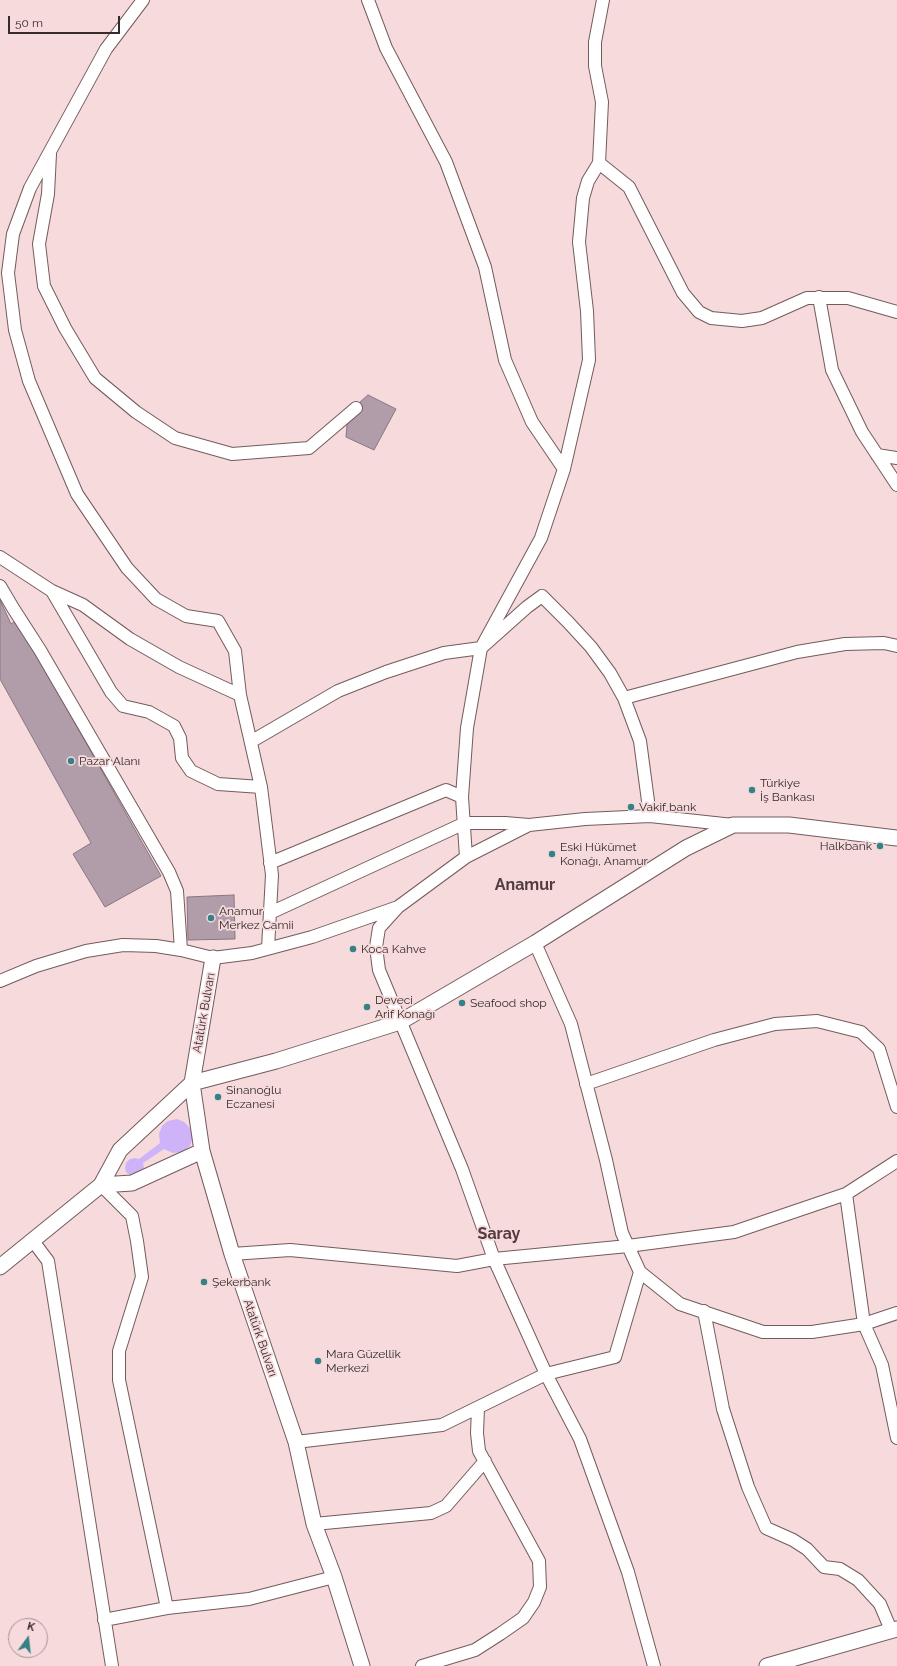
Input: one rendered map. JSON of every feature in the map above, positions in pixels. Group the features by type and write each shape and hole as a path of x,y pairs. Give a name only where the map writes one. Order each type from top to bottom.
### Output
{"street":[{"path":"143,0 106,49 30,188 13,234 8,273 15,330 29,381 77,494 127,568 156,599 186,616 218,621 236,651 240,695 252,741 261,787 272,875 268,948"},
{"path":"368,0 386,48 446,162 485,267 505,360 532,422 564,469"},
{"path":"466,857 462,796 467,728 481,648 542,538 564,469 589,360 588,311 579,242 583,198 588,181 600,163 602,102 595,66 595,42 603,0"},
{"path":"50,151 48,194 39,244 44,286 65,328 95,378 136,412 175,438 232,454 309,448 356,408"},
{"path":"600,163 629,187 683,293 698,312 711,318 742,321 762,318 807,298 848,298 897,312"},
{"path":"819,298 832,370 862,432 897,485"},
{"path":"877,455 897,458"},
{"path":"0,557 52,591 83,606 130,639 179,667 240,695"},
{"path":"0,586 40,650 170,872 177,891 181,950"},
{"path":"52,591 111,692 124,706 149,712 174,726 180,738 182,758 192,771 218,784 261,787"},
{"path":"252,741 338,691 386,672 444,653 481,648 527,607 542,596 591,647 610,673 624,698 640,741 650,816"},
{"path":"624,698 797,652 845,644 884,643 897,646"},
{"path":"270,863 446,790 462,796"},
{"path":"270,913 465,824 505,823 529,825 585,819 650,816 732,825 789,825 897,838"},
{"path":"529,825 466,857 398,906 379,928 376,947 379,970 462,1169 494,1259 546,1374 580,1439 628,1572 654,1666"},
{"path":"0,1267 101,1185 120,1150 192,1083 276,1061 400,1022 535,943 686,848 732,825"},
{"path":"0,982 36,966 86,950 123,945 156,946 181,950 213,958 252,952 312,937 398,906"},
{"path":"535,943 571,1024 622,1233 640,1272 680,1304 763,1332 812,1332 864,1324 897,1313"},
{"name":"Atatürk Bulvarı","path":"213,958 192,1083 202,1151 232,1254 296,1442 314,1524 334,1577 362,1666"},
{"path":"586,1084 722,1038 776,1024 817,1021 861,1032 879,1049 897,1107"},
{"path":"101,1185 132,1183 202,1151"},
{"path":"232,1254 290,1250 457,1266 494,1259 628,1246 734,1232 846,1194 897,1161"},
{"path":"101,1185 132,1216 137,1241 142,1277 119,1351 119,1380 167,1608"},
{"path":"846,1194 864,1324 882,1365 897,1438"},
{"path":"33,1241 48,1261 112,1666"},
{"path":"296,1442 442,1425 546,1374 615,1357 640,1272"},
{"path":"704,1312 723,1409 748,1487 766,1528 793,1540 807,1549 824,1567 840,1569 858,1580 880,1604 894,1630 766,1666"},
{"path":"422,1666 475,1650 524,1618 534,1602 540,1587 539,1562 479,1451 477,1433 478,1408"},
{"path":"314,1524 431,1514 446,1506 485,1461"},
{"path":"104,1620 167,1608 249,1599 334,1577"}],"shaded area":[{"path":"177,1119 184,1122 190,1128 193,1137 190,1146 182,1152 173,1153 164,1149 143,1163 144,1168 142,1172 134,1177 126,1172 126,1163 130,1159 139,1159 160,1143 159,1134 162,1126 168,1121"}],"building":[{"path":"368,395 396,409 374,450 346,437 347,425 360,402"},
{"name":"Pazar Alanı","path":"0,600 11,624 17,620 161,876 105,907 73,854 91,843 0,679"},
{"name":"Anamur Merkez Camii","path":"234,895 235,939 188,940 187,897"}],"place":[{"name":"Pazar Alanı","path":"71,761"},
{"name":"Türkiye İş Bankası","path":"752,790"},
{"name":"Vakif bank","path":"631,807"},
{"name":"Halkbank","path":"880,846"},
{"name":"Eski Hükümet Konağı, Anamur","path":"552,854"},
{"name":"Anamur Merkez Camii","path":"211,918"},
{"name":"Koca Kahve","path":"353,949"},
{"name":"Seafood shop","path":"462,1003"},
{"name":"Deveci Arif Konağı","path":"367,1007"},
{"name":"Sinanoğlu Eczanesi","path":"218,1097"},
{"name":"Şekerbank","path":"204,1282"},
{"name":"Mara Güzellik Merkezi","path":"318,1361"}],"district":[{"name":"Anamur","path":"525,885"},
{"name":"Saray","path":"499,1234"}]}
